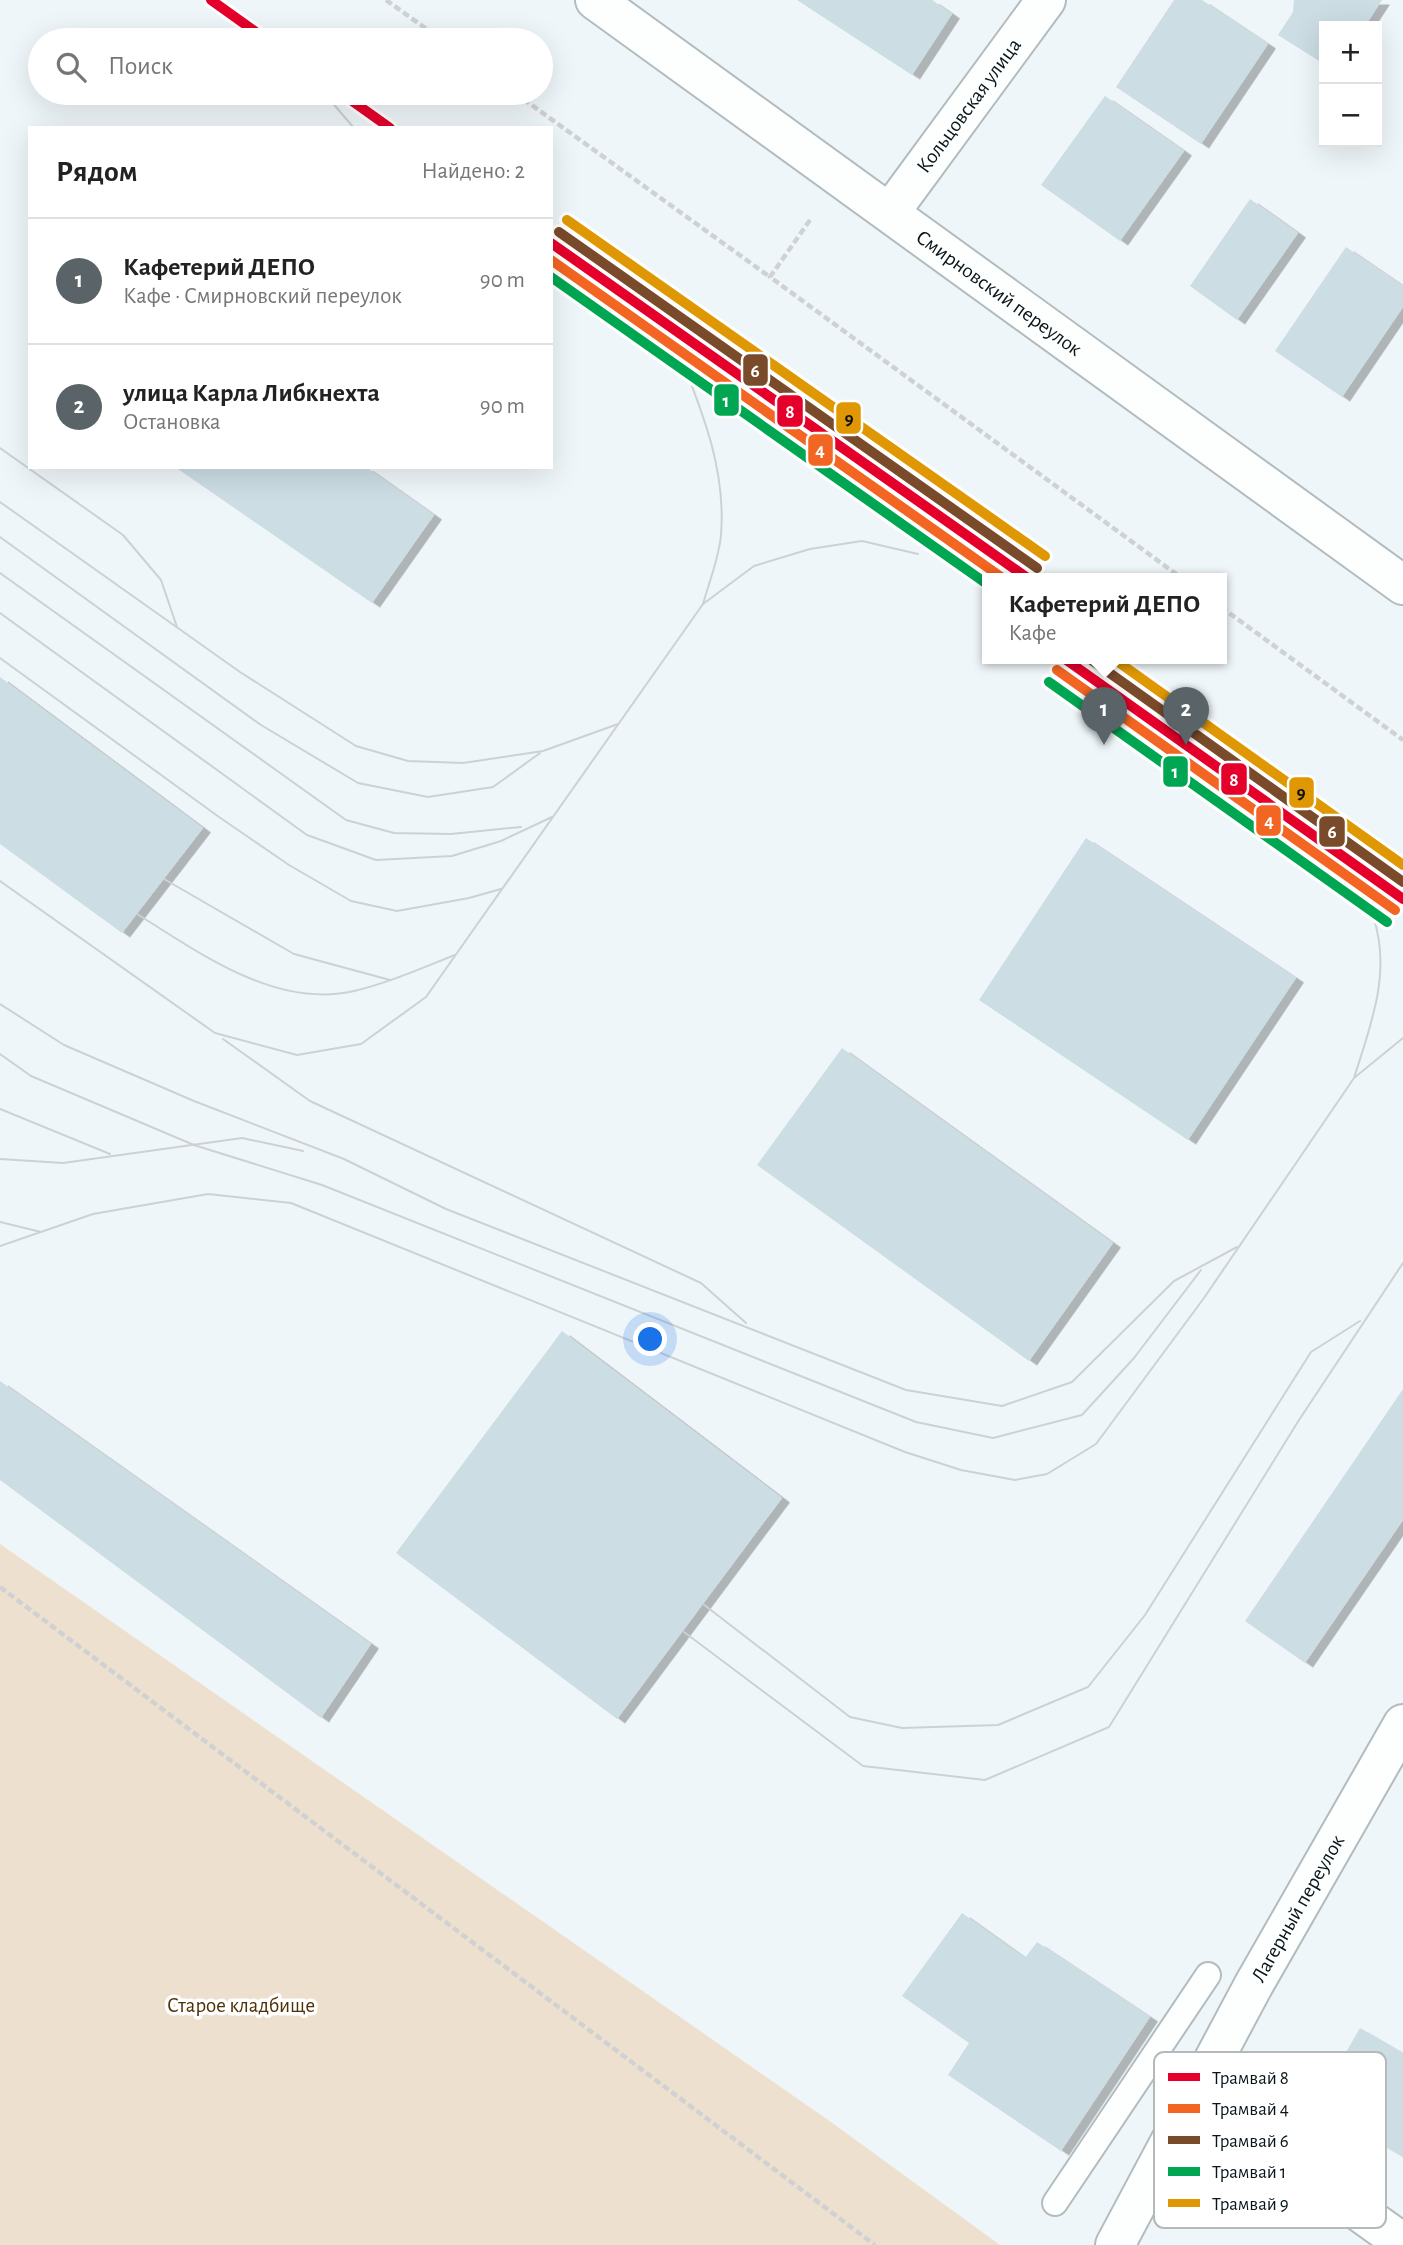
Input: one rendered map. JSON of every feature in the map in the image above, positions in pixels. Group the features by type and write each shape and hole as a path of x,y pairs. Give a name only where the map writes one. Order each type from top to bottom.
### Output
{"street":[{"name":"Смирновский переулок","path":"596,0 891,211 1403,585"},
{"name":"Кольцовская улица","path":"891,211 1045,0"},
{"name":"Лагерный переулок","path":"1219,2052 1403,1724"},
{"name":"Лагерный переулок","path":"1115,2245 1154,2171"},
{"path":"1382,2228 1403,2243"}],"lane":[{"path":"1156,2052 1208,1975"},
{"path":"1055,2203 1154,2055"}],"path":[{"path":"386,0 425,28"},
{"path":"532,105 1175,573"},
{"path":"770,277 841,176"},
{"path":"1227,611 1403,740"},
{"path":"0,1587 875,2245"}],"green space":[{"name":"Старое кладбище","path":"0,1544 831,2122 1000,2245 0,2245"}],"building":[{"path":"797,0 932,0 952,14 912,75"},
{"path":"1174,0 1202,0 1268,44 1201,144 1116,87"},
{"path":"1294,0 1382,0 1368,21 1319,21 1319,61 1278,35 1293,12"},
{"path":"1105,96 1184,151 1120,241 1041,185"},
{"path":"1250,199 1298,233 1237,320 1190,286"},
{"path":"1346,247 1403,286 1403,307 1342,397 1275,351"},
{"path":"178,469 369,469 434,515 372,603"},
{"path":"0,677 203,828 122,933 0,844"},
{"path":"1086,838 1296,978 1188,1140 979,1000"},
{"path":"842,1048 1113,1243 1029,1361 757,1165"},
{"path":"562,1331 782,1498 617,1719 396,1553"},
{"path":"0,1381 371,1644 321,1718 0,1480"},
{"path":"1403,1389 1403,1520 1305,1663 1245,1621"},
{"path":"962,1913 1025,1958 1037,1942 1150,2017 1061,2151 948,2075 969,2043 902,1996"},
{"path":"1360,2028 1403,2053 1403,2157 1386,2147 1386,2052 1346,2052"}],"tram line":[{"name":"8","path":"211,0 250,28"},
{"path":"334,105 352,126"},
{"name":"8","path":"358,105 387,126"},
{"name":"9","path":"567,220 1045,556"},
{"name":"6","path":"559,232 1037,568"},
{"name":"8","path":"553,244 1020,573"},
{"name":"4","path":"553,261 995,573"},
{"name":"1","path":"553,278 982,580"},
{"path":"0,881 215,1033 297,1055 361,1044 426,997 703,604 720,544 722,508 719,481 707,429 669,327"},
{"path":"0,448 28,468"},
{"path":"30,469 123,535 161,580 177,627"},
{"path":"0,502 240,672 356,746 408,761 463,763 543,751 618,724"},
{"path":"0,537 261,725 358,783 428,797 493,787 540,753"},
{"path":"703,604 754,566 810,549 862,541 918,554"},
{"path":"0,573 346,820 394,833 451,834 521,827"},
{"path":"0,613 307,835 376,860 452,856 501,841 552,817"},
{"path":"0,658 219,817 289,865 351,901 397,911 469,898 501,889"},
{"name":"8","path":"1072,664 1403,899"},
{"name":"6","path":"1097,664 1403,882"},
{"name":"9","path":"1121,664 1403,865"},
{"name":"4","path":"1057,670 1395,910"},
{"name":"1","path":"1049,682 1387,922"},
{"path":"1330,848 1365,898 1378,937 1380,978 1377,998 1354,1078"},
{"path":"164,879 294,954 390,980"},
{"path":"137,914 186,945 240,974 267,985 296,992 325,994 354,991 392,980 455,955"},
{"path":"0,1004 64,1045 194,1101 344,1159 446,1209 906,1390 1002,1406 1072,1382 1174,1281 1237,1247"},
{"path":"0,1246 93,1214 208,1194 291,1203 905,1452 961,1470 1015,1480 1047,1474 1096,1444 1204,1298 1354,1078 1403,1038"},
{"path":"223,1039 310,1101 701,1283 746,1323"},
{"path":"0,1054 31,1076 194,1145 322,1185 916,1422 993,1438 1082,1415 1134,1358 1201,1270"},
{"path":"0,1109 110,1154"},
{"path":"0,1159 63,1163 242,1138 303,1151"},
{"path":"0,1222 41,1232"},
{"path":"684,1632 863,1766 985,1780 1109,1727 1299,1420 1403,1263"},
{"path":"703,1604 850,1717 902,1728 998,1725 1088,1687 1145,1615 1311,1352 1360,1321"}],"place":[{"name":"Кафетерий ДЕПО","path":"1104,745"},
{"name":"улица Карла Либкнехта","path":"1186,745"}]}
